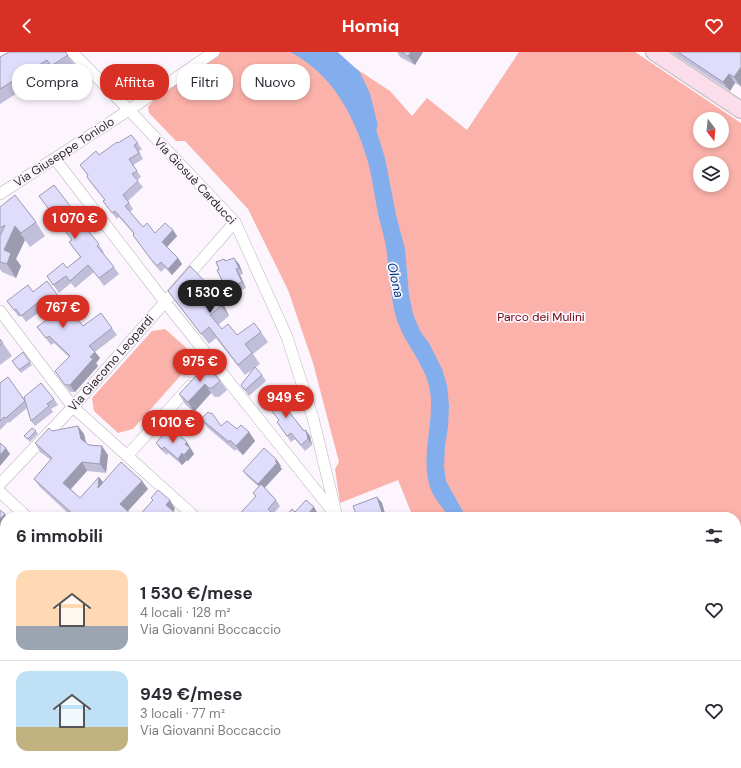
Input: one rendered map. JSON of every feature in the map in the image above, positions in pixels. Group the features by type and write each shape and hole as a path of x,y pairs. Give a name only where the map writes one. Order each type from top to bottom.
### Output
{"street":[{"name":"Via Giosuè Carducci","path":"72,52 235,222 287,337 313,418 335,512"},
{"name":"Via Giuseppe Toniolo","path":"0,194 129,110 214,52"},
{"path":"654,52 741,110"},
{"path":"55,158 165,302 210,364 332,512"},
{"name":"Via Giacomo Leopardi","path":"0,484 73,407 235,222"},
{"path":"0,311 73,407 189,512"},
{"path":"127,456 196,379"},
{"path":"0,492 22,512"}],"green space":[{"name":"Parco dei Mulini","path":"204,52 336,52 346,62 390,91 412,116 427,98 467,130 519,52 635,52 725,112 693,112 693,148 729,148 729,115 741,123 741,512 411,512 398,480 340,503 335,469 339,462 313,363 288,290 248,209 185,141 176,141 149,113 148,107 154,100 169,100 169,86 177,78 177,100 233,100 233,64 192,64"},
{"path":"165,329 190,351 189,366 133,429 118,433 94,411 92,398 152,331"}],"water":[{"path":"290,52 317,52 342,72 355,89 375,126 385,158 396,215 405,249 409,295 413,314 420,331 429,343 442,369 447,385 449,406 444,467 446,481 463,512 445,512 431,491 427,476 426,464 431,414 430,390 424,372 399,326 396,317 391,293 386,245 379,218 370,169 363,145 349,113 340,98 318,72"}],"building":[{"path":"9,52 65,52 68,55 54,64 50,64 47,60 41,64 12,64 12,82 0,89 0,57"},
{"path":"401,52 411,52 408,56"},
{"path":"678,52 741,52 741,67 734,77 729,74 723,82"},
{"path":"131,135 138,143 134,145 139,153 129,159 137,171 132,174 138,181 123,195 129,203 125,206 143,227 147,223 155,233 165,223 173,230 162,242 178,258 168,269 161,262 157,266 150,258 133,235 134,233 115,211 112,213 103,201 105,200 87,177 88,175 80,165 96,151 99,155 117,142 118,143"},
{"path":"54,185 80,219 79,220 99,244 97,246 114,267 99,278 88,265 70,281 66,276 53,285 47,276 63,263 67,268 81,257 69,242 72,240 39,196"},
{"path":"15,195 36,222 21,233 15,226 4,250 11,253 7,264 0,262 0,236 5,225 0,228 0,207"},
{"path":"234,258 239,268 236,269 242,282 226,289 217,270 219,269 216,262"},
{"path":"190,266 216,293 221,306 210,315 222,329 228,324 237,335 254,323 261,332 245,344 252,353 238,365 209,327 201,334 168,291"},
{"path":"47,281 83,326 101,313 112,328 89,346 95,352 90,357 93,359 70,385 65,385 55,371 70,356 49,336 46,338 37,327 53,315 41,300 21,316 7,301 28,285 33,292"},
{"path":"23,352 30,362 19,370 12,361"},
{"path":"205,363 220,381 212,388 209,388 205,384 188,402 179,394 198,374 197,372"},
{"path":"255,367 262,375 245,390 241,385"},
{"path":"8,377 25,401 6,418 4,417 0,421 0,383"},
{"path":"41,383 54,399 47,404 49,406 31,421 24,397"},
{"path":"275,392 304,431 306,430 308,439 301,445 291,433 287,436 277,422 279,420 264,401"},
{"path":"208,412 211,414 212,413 221,426 227,421 237,429 241,425 249,432 236,446 201,419"},
{"path":"78,426 81,439 89,445 102,446 100,464 82,462 63,483 80,498 99,477 98,488 121,462 142,481 120,504 129,512 71,512 34,479 52,458 35,443 49,428 52,431"},
{"path":"32,428 36,431 28,439 24,436"},
{"path":"169,428 177,436 178,434 187,442 185,444 190,448 184,455 182,453 178,459 164,447 162,449 156,443"},
{"path":"0,443 6,448 0,455"},
{"path":"264,448 277,460 275,461 277,463 258,484 243,471"},
{"path":"261,484 276,500 268,509 271,512 242,512 256,496 253,493"},
{"path":"158,490 170,500 166,505 174,512 142,512 153,500 151,498"},
{"path":"377,497 382,512 355,512 353,506"},
{"path":"306,500 314,507 310,512 295,512"}],"waterway":[{"name":"Olona","path":"315,52 332,61 351,78 360,97 367,125"}]}
